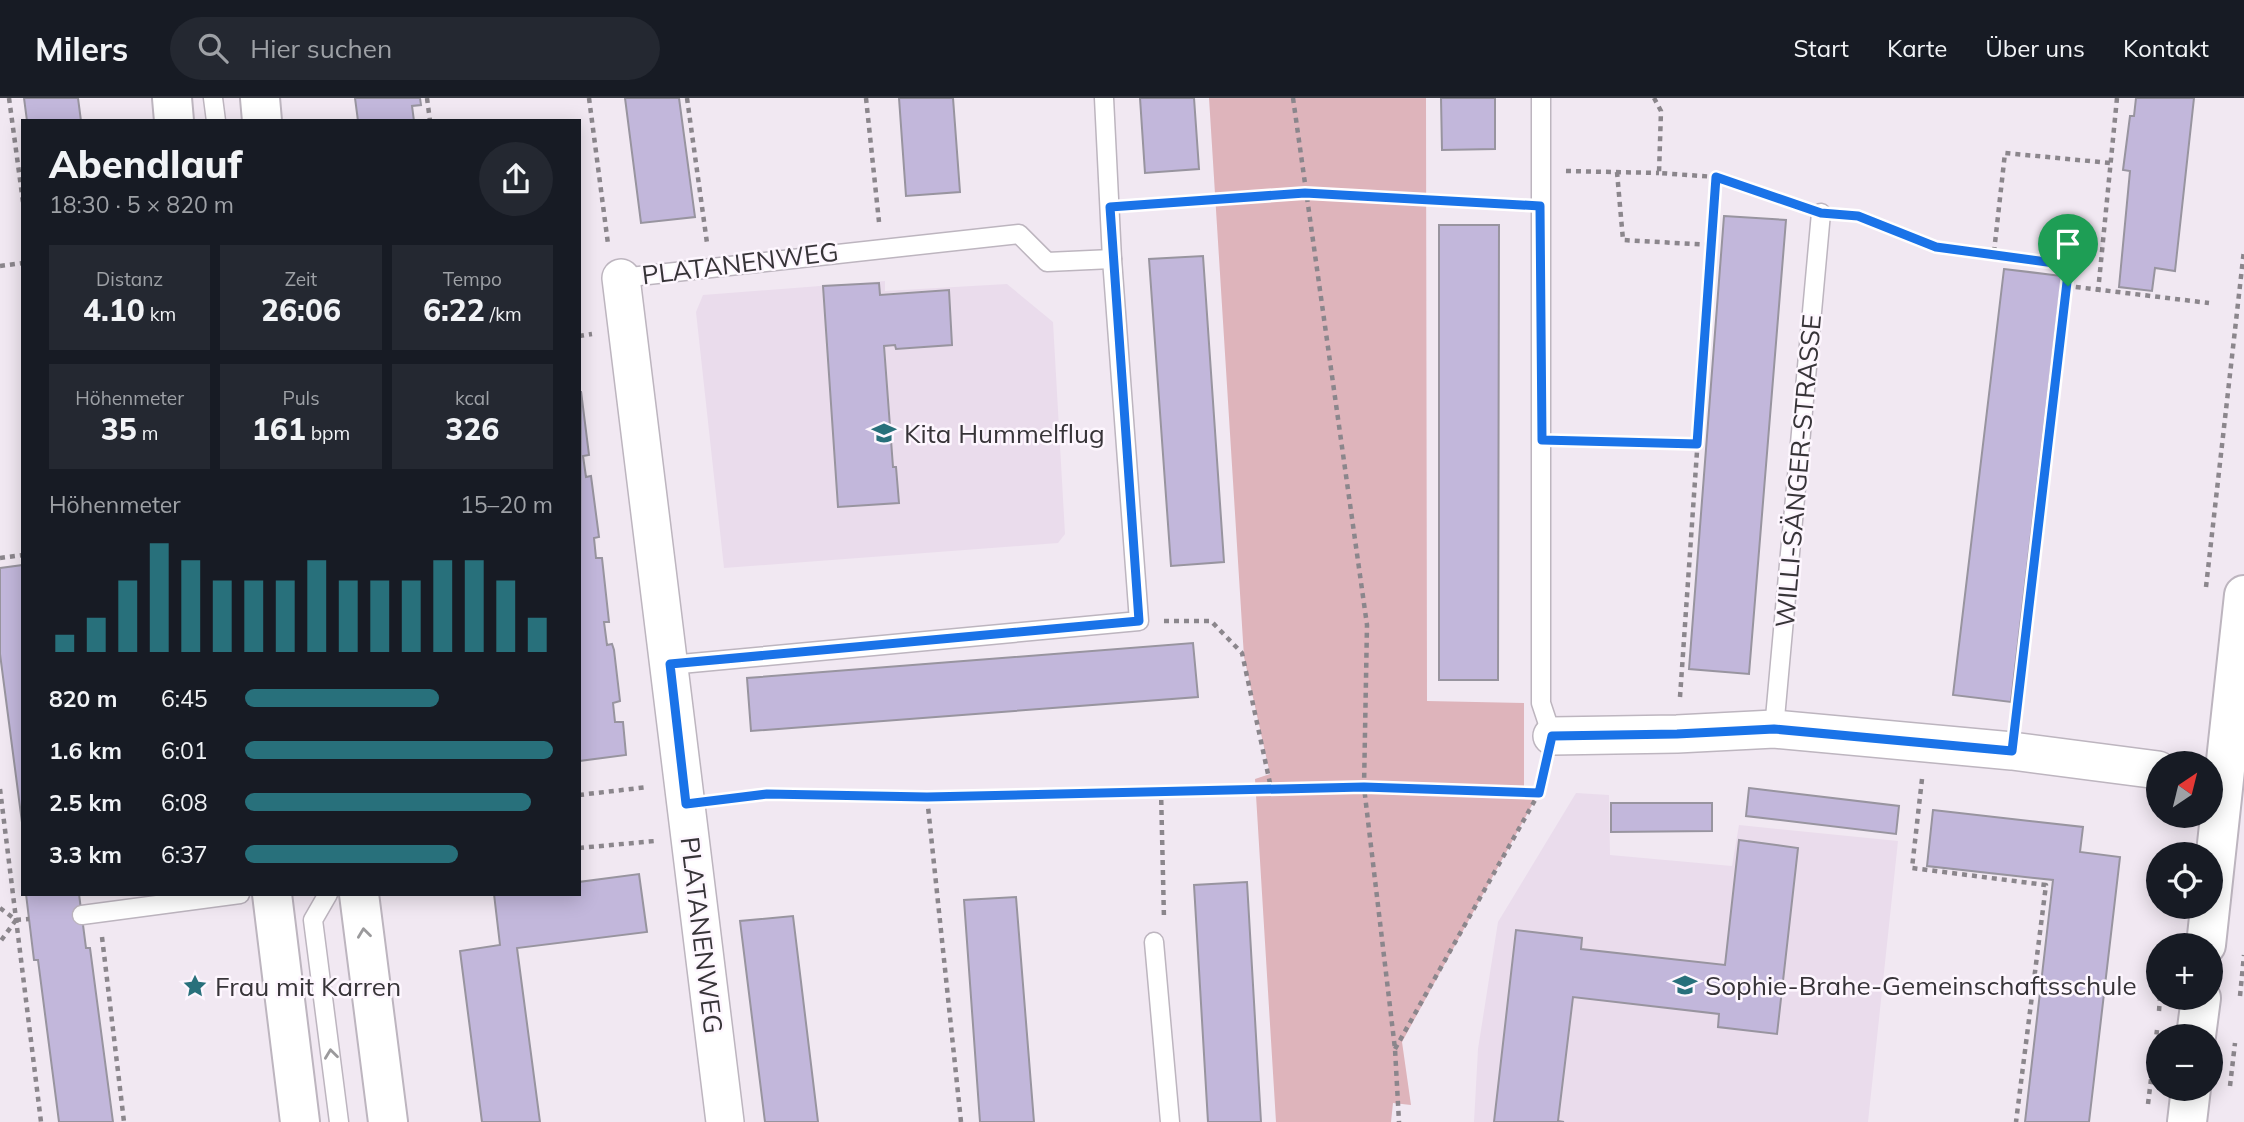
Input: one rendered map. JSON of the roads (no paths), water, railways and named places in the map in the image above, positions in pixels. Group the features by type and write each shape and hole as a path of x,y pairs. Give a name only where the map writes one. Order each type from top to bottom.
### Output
{"main road":[{"path":"172,98 174,119"},
{"path":"260,98 262,119"},
{"path":"2221,751 2244,595"},
{"path":"2207,933 2214,828"},
{"path":"272,896 300,1122"},
{"path":"359,896 388,1122"},
{"path":"2187,1122 2189,1101"}],"street":[{"name":"PLATANENWEG","path":"621,278 725,1122"},
{"path":"1552,736 1774,729 2012,751 2146,768"}],"lane":[{"path":"213,98 216,119"},
{"path":"670,664 1139,621 1112,258 1104,98"},
{"path":"1541,98 1541,703 1552,736"},
{"name":"WILLI-SÄNGER-STRASSE","path":"1774,729 1821,213"},
{"name":"PLATANENWEG","path":"621,278 1019,233 1047,262 1112,258"},
{"path":"91,914 225,896"},
{"path":"327,896 313,920 339,1122"},
{"path":"1154,942 1170,1122"}],"place":[{"name":"Kita Hummelflug","path":"884,433"},
{"name":"Sophie-Brahe-Gemeinschaftsschule","path":"1685,985"},
{"name":"Frau mit Karren","path":"195,986"}]}
